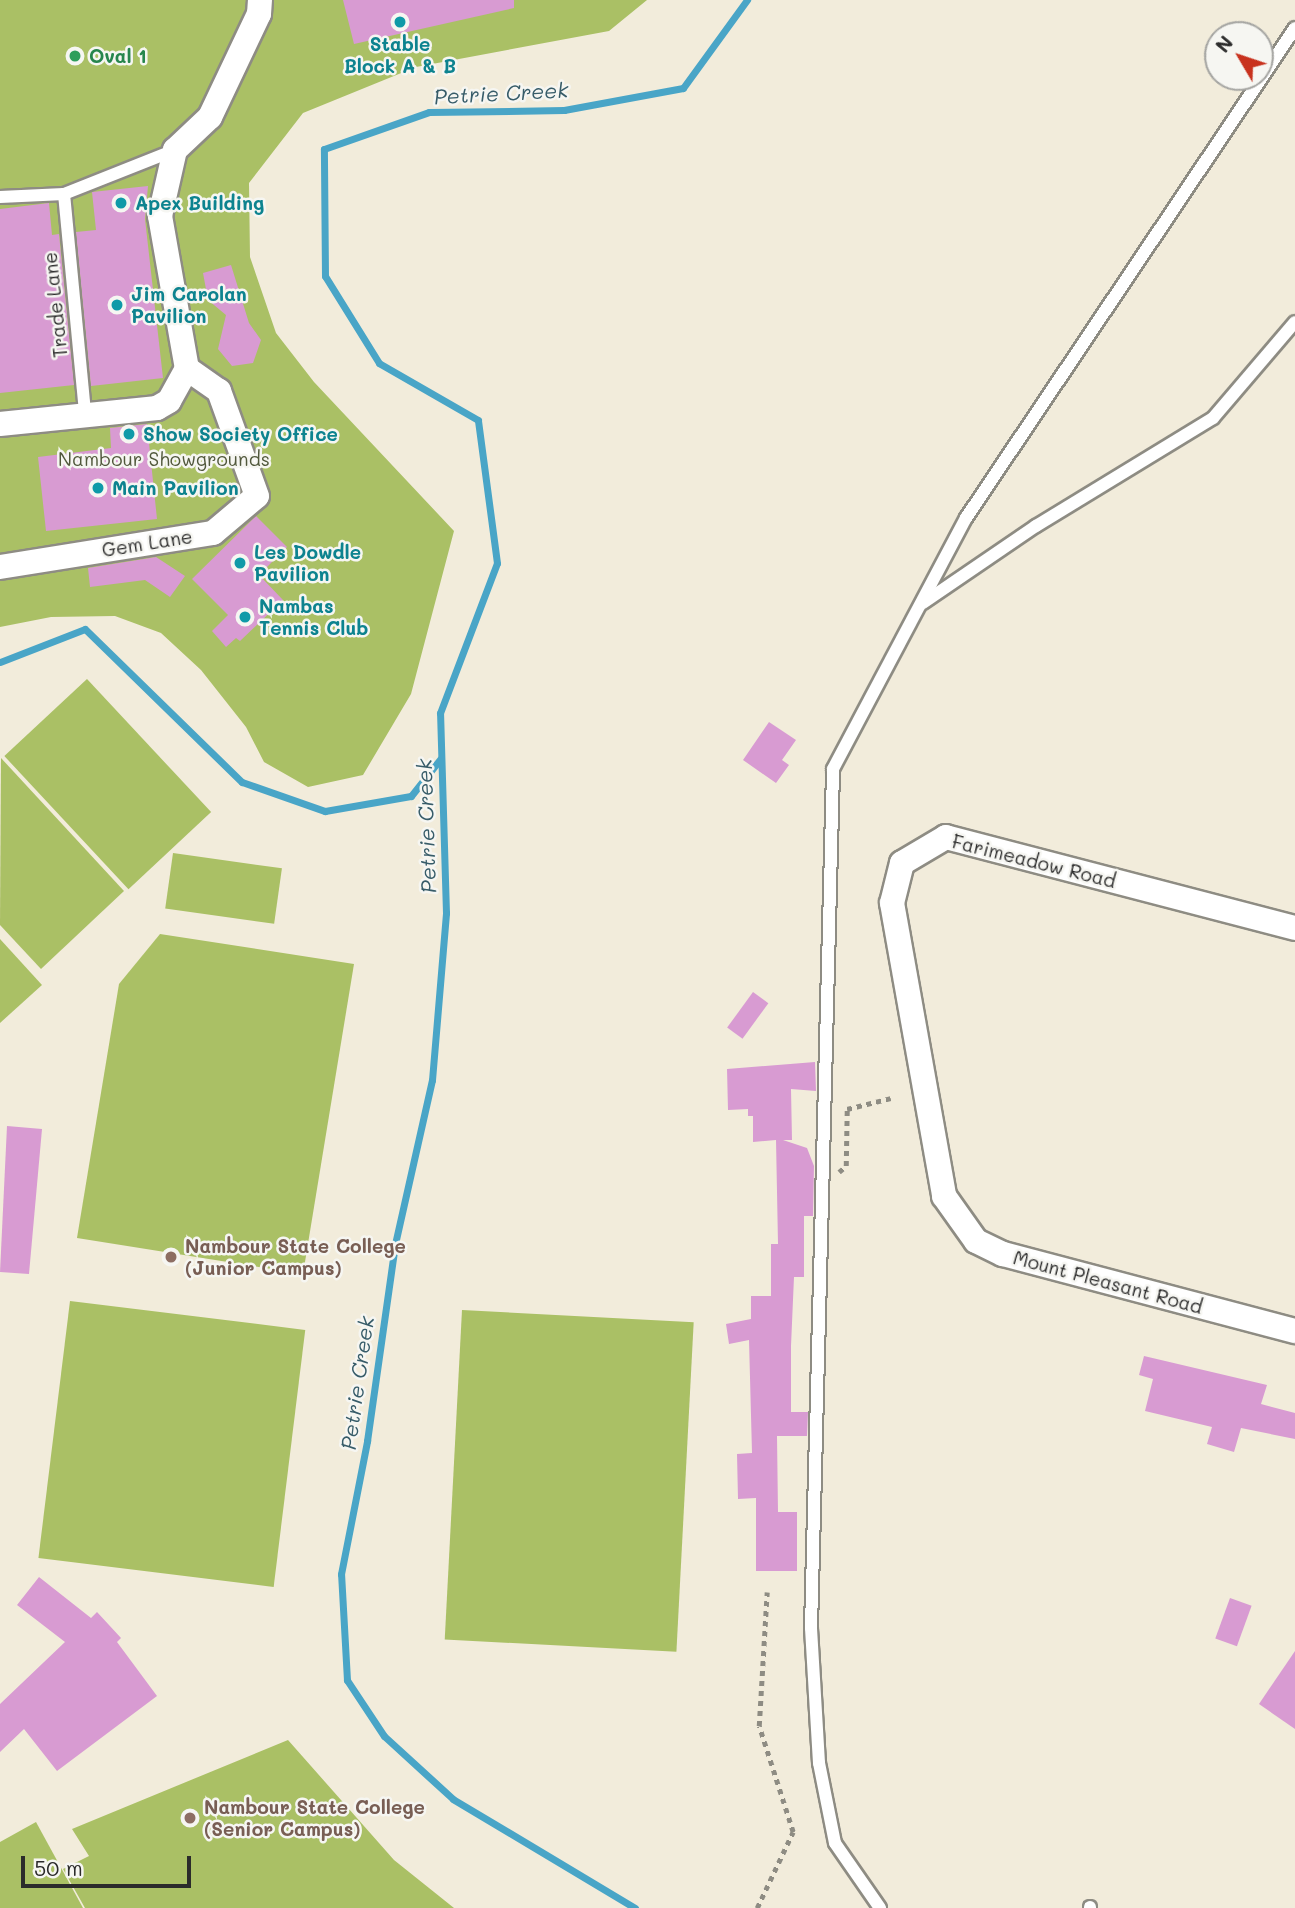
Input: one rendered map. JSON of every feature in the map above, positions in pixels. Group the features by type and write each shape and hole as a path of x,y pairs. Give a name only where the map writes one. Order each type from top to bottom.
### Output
{"street":[{"path":"0,424 85,412 157,408 169,401 187,369 160,216 175,150 210,117 259,14 260,0"},
{"name":"Gem Lane","path":"0,567 213,533 257,496 219,391 187,369"},
{"name":"Farimeadow Road","path":"944,1196 892,903 902,863 946,837 1295,928"},
{"name":"Mount Pleasant Road","path":"944,1196 976,1241 1003,1255 1295,1331"}],"lane":[{"path":"880,1908 835,1843 819,1763 811,1628 825,1186 833,769 966,519 1295,28"},
{"path":"0,197 64,194 175,150"},
{"name":"Trade Lane","path":"64,194 85,412"},
{"path":"920,605 1036,526 1213,418 1295,322"}],"path":[{"path":"825,1186 846,1166 847,1110 891,1098"},
{"path":"757,1908 793,1832 759,1726 767,1592"}],"green space":[{"name":"Nambour Showgrounds","path":"0,0 647,0 609,31 416,67 303,113 249,183 250,257 276,333 314,382 454,531 411,694 363,775 308,787 264,762 246,727 201,670 161,633 115,616 51,617 0,627"},
{"path":"87,679 211,812 128,889 4,756"},
{"path":"1,758 124,891 41,969 0,925"},
{"path":"173,853 282,868 274,924 165,908"},
{"path":"160,934 354,964 303,1274 77,1238 119,984"},
{"path":"0,939 42,985 0,1023"},
{"path":"70,1301 305,1330 274,1587 38,1558"},
{"path":"462,1310 694,1322 676,1652 445,1640"},
{"name":"Nambour State College (Senior Campus)","path":"288,1740 394,1860 454,1908 85,1908 63,1869 89,1856 72,1829"},
{"path":"36,1822 83,1908 0,1908 0,1842"}],"building":[{"name":"Stable Block A & B","path":"343,0 514,0 514,8 354,44"},
{"name":"Jim Carolan Pavilion","path":"148,186 145,219 163,378 91,386 76,232 96,230 92,192"},
{"path":"49,203 52,235 59,234 74,385 0,393 0,209"},
{"path":"231,265 249,323 261,340 253,363 232,366 218,349 226,315 208,300 203,273"},
{"name":"Main Pavilion","path":"147,424 157,519 46,531 38,457 111,448 110,428"},
{"name":"Les Dowdle Pavilion","path":"256,516 287,547 259,575 283,600 240,641 236,638 226,647 212,631 228,615 192,579"},
{"path":"156,557 185,576 170,597 145,580 90,587 88,568"},
{"path":"769,722 796,740 782,760 789,765 776,783 743,760"},
{"path":"753,992 768,1003 743,1039 727,1028"},
{"path":"815,1062 816,1091 791,1089 792,1140 783,1140 807,1148 814,1166 813,1216 804,1216 804,1277 794,1277 791,1346 791,1412 808,1412 807,1436 777,1436 778,1512 797,1512 797,1571 756,1571 756,1498 738,1499 737,1454 752,1453 749,1340 729,1344 726,1324 751,1319 751,1296 771,1296 771,1244 778,1244 776,1140 753,1142 753,1116 748,1116 748,1109 728,1110 727,1069"},
{"path":"7,1126 42,1129 29,1274 0,1272"},
{"path":"1144,1356 1267,1385 1261,1404 1295,1413 1295,1439 1241,1428 1234,1452 1207,1444 1212,1427 1145,1411 1153,1379 1139,1375"},
{"path":"39,1577 91,1618 97,1612 121,1638 117,1642 157,1696 57,1771 24,1729 0,1752 0,1704 65,1642 17,1605"},
{"path":"1230,1598 1252,1606 1237,1646 1215,1638"},
{"path":"1295,1651 1295,1729 1259,1704"}],"waterway":[{"name":"Petrie Creek","path":"635,1908 453,1799 384,1736 347,1680 341,1574 367,1441 395,1244 432,1080 446,913 440,713 497,563 478,420 379,363 325,276 324,149 429,112 564,110 683,88 747,0"},
{"path":"0,662 85,629 242,782 325,811 411,796 441,758"}],"place":[{"name":"Stable Block A & B","path":"400,22"},
{"name":"Oval 1","path":"75,56"},
{"name":"Apex Building","path":"121,203"},
{"name":"Jim Carolan Pavilion","path":"117,305"},
{"name":"Show Society Office","path":"129,434"},
{"name":"Main Pavilion","path":"98,488"},
{"name":"Les Dowdle Pavilion","path":"240,563"},
{"name":"Nambas Tennis Club","path":"245,617"},
{"name":"Nambour State College (Junior Campus)","path":"171,1257"},
{"name":"Nambour State College (Senior Campus)","path":"190,1818"}]}
